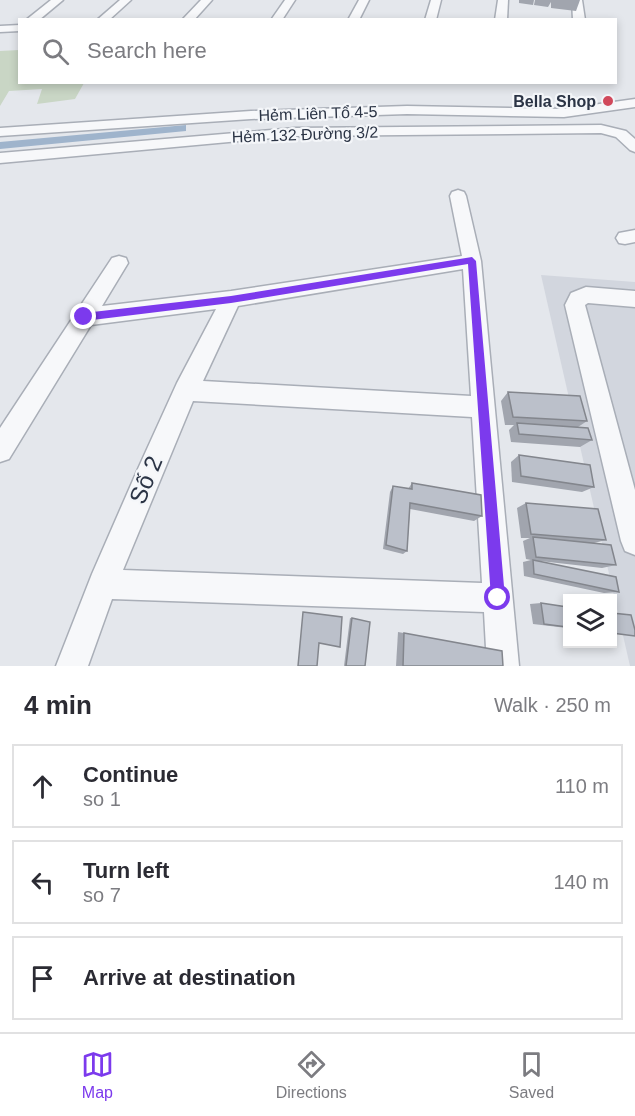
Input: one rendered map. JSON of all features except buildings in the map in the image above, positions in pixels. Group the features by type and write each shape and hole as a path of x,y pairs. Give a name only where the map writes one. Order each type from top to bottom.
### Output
{"street":[{"path":"34,18 58,0"},
{"path":"104,18 126,0"},
{"path":"189,18 207,0"},
{"path":"278,18 291,0"},
{"path":"354,18 364,0"},
{"path":"431,18 436,0"},
{"path":"501,18 503,0"},
{"path":"577,0 579,18"},
{"path":"0,29 18,28"},
{"name":"Hẻm Liên Tổ 4-5","path":"0,132 252,115 407,110 564,113 635,103"},
{"name":"Hẻm 132 Đường 3/2","path":"0,158 295,132 611,130 621,134 635,147"},
{"path":"458,196 472,261 503,666"},
{"path":"84,317 231,299 472,261"},
{"path":"0,450 119,263"},
{"path":"635,299 586,295 578,299 575,305 635,541"},
{"name":"Số 2","path":"72,666 102,584 185,390 231,299"},
{"path":"185,390 482,407"},
{"path":"102,584 498,598"}],"shaded area":[{"path":"541,275 635,282 635,666 630,666 617,609 617,594 614,594"}],"green space":[{"path":"18,50 18,84 83,84 75,99 37,104 42,89 9,91 0,106 0,51"}],"water":[{"path":"186,125 186,131 0,149 0,142"}],"place":[{"name":"Bella Shop","path":"608,101"}],"route":[{"path":"84,317 231,299 472,261 498,598"}]}
